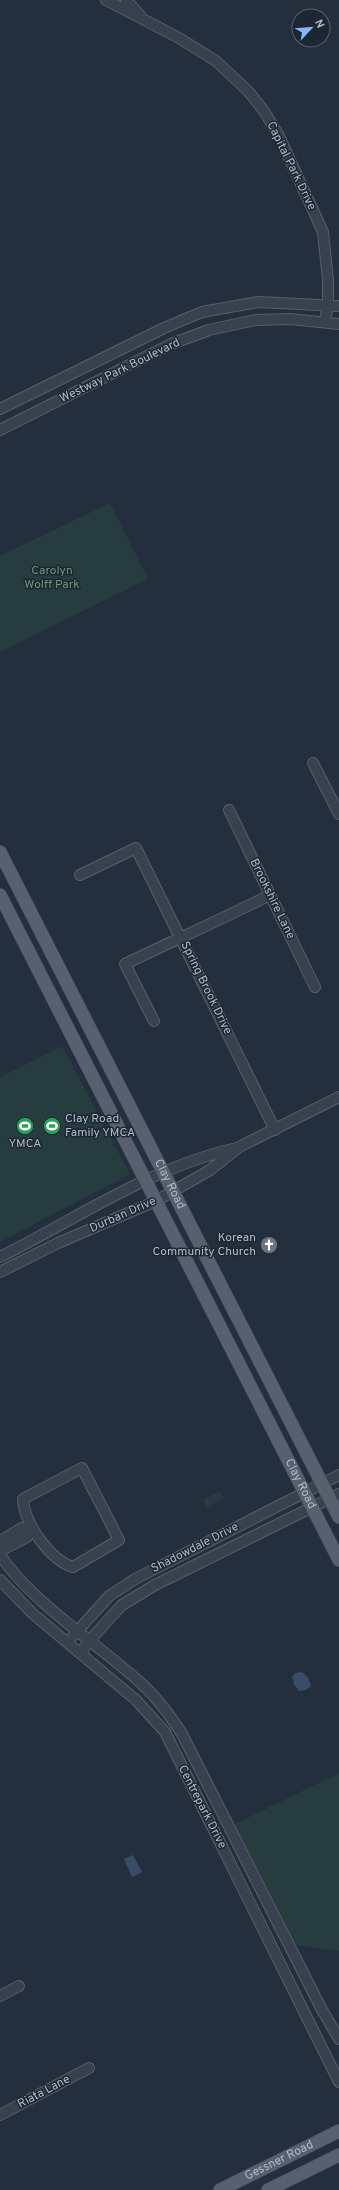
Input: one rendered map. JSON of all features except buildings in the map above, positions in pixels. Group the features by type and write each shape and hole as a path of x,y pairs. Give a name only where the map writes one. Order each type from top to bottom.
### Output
{"main road":[{"name":"Clay Road","path":"0,852 226,1298 322,1483 334,1496 339,1517"},
{"name":"Clay Road","path":"0,895 339,1560"},
{"path":"19,933 36,924"},
{"path":"83,1057 100,1050"},
{"path":"210,1306 226,1298"},
{"name":"Gessner Road","path":"220,2190 339,2131"},
{"name":"Gessner Road","path":"268,2190 339,2155"}],"street":[{"name":"Capital Park Drive","path":"106,0 179,38 216,61 249,92 264,111 279,136 323,232 327,255 328,305 325,321"},
{"name":"Capital Park Drive","path":"126,0 146,20"},
{"name":"Westway Park Boulevard","path":"0,408 164,328 202,312 258,302 339,306"},
{"name":"Westway Park Boulevard","path":"0,430 171,344 209,330 255,320 290,319 325,321 339,324"},
{"path":"313,763 339,814"},
{"name":"Brookshire Lane","path":"229,810 315,987"},
{"name":"Spring Brook Drive","path":"80,875 136,848 181,936 275,1130"},
{"path":"154,1021 125,964 181,936 219,921 270,895"},
{"name":"Durban Drive","path":"0,1257 162,1172 205,1155 239,1147 339,1097"},
{"name":"Durban Drive","path":"0,1272 58,1243 156,1201 210,1170 239,1147"},
{"path":"0,1545 6,1548 27,1537 31,1530 24,1510 23,1499 82,1468 119,1540 73,1567 65,1564 31,1530"},
{"name":"Shadowdale Drive","path":"67,1642 109,1596 135,1579 339,1475"},
{"name":"Shadowdale Drive","path":"81,1654 89,1641 122,1605 185,1570 334,1496"},
{"name":"Centrepark Drive","path":"0,1555 13,1573 77,1631 144,1686 171,1717 182,1734 321,2008 339,2039"},
{"path":"178,1556 185,1570"},
{"name":"Centrepark Drive","path":"0,1580 33,1614 136,1700 165,1732 339,2082"},
{"path":"159,1726 171,1717"},
{"path":"208,1819 222,1811"},
{"path":"258,1918 272,1911"},
{"path":"0,1996 19,1986"},
{"path":"307,2016 321,2008"},
{"name":"Riata Lane","path":"0,2116 89,2068"}],"green space":[{"name":"Carolyn Wolff Park","path":"110,503 148,579 0,652 0,556"},
{"name":"Clay Road Family YMCA","path":"62,1046 130,1174 0,1242 0,1077"},
{"path":"220,1491 224,1498 207,1507 203,1499"},
{"path":"339,1773 339,1951 296,1945 235,1824"}],"water":[{"path":"302,1672 308,1677 311,1686 306,1690 299,1691 293,1683 292,1677 295,1673"},
{"path":"133,1855 142,1872 132,1877 124,1859"}],"place":[{"name":"YMCA","path":"25,1126"},
{"name":"Clay Road Family YMCA","path":"52,1126"},
{"name":"Korean Community Church","path":"269,1245"}]}
